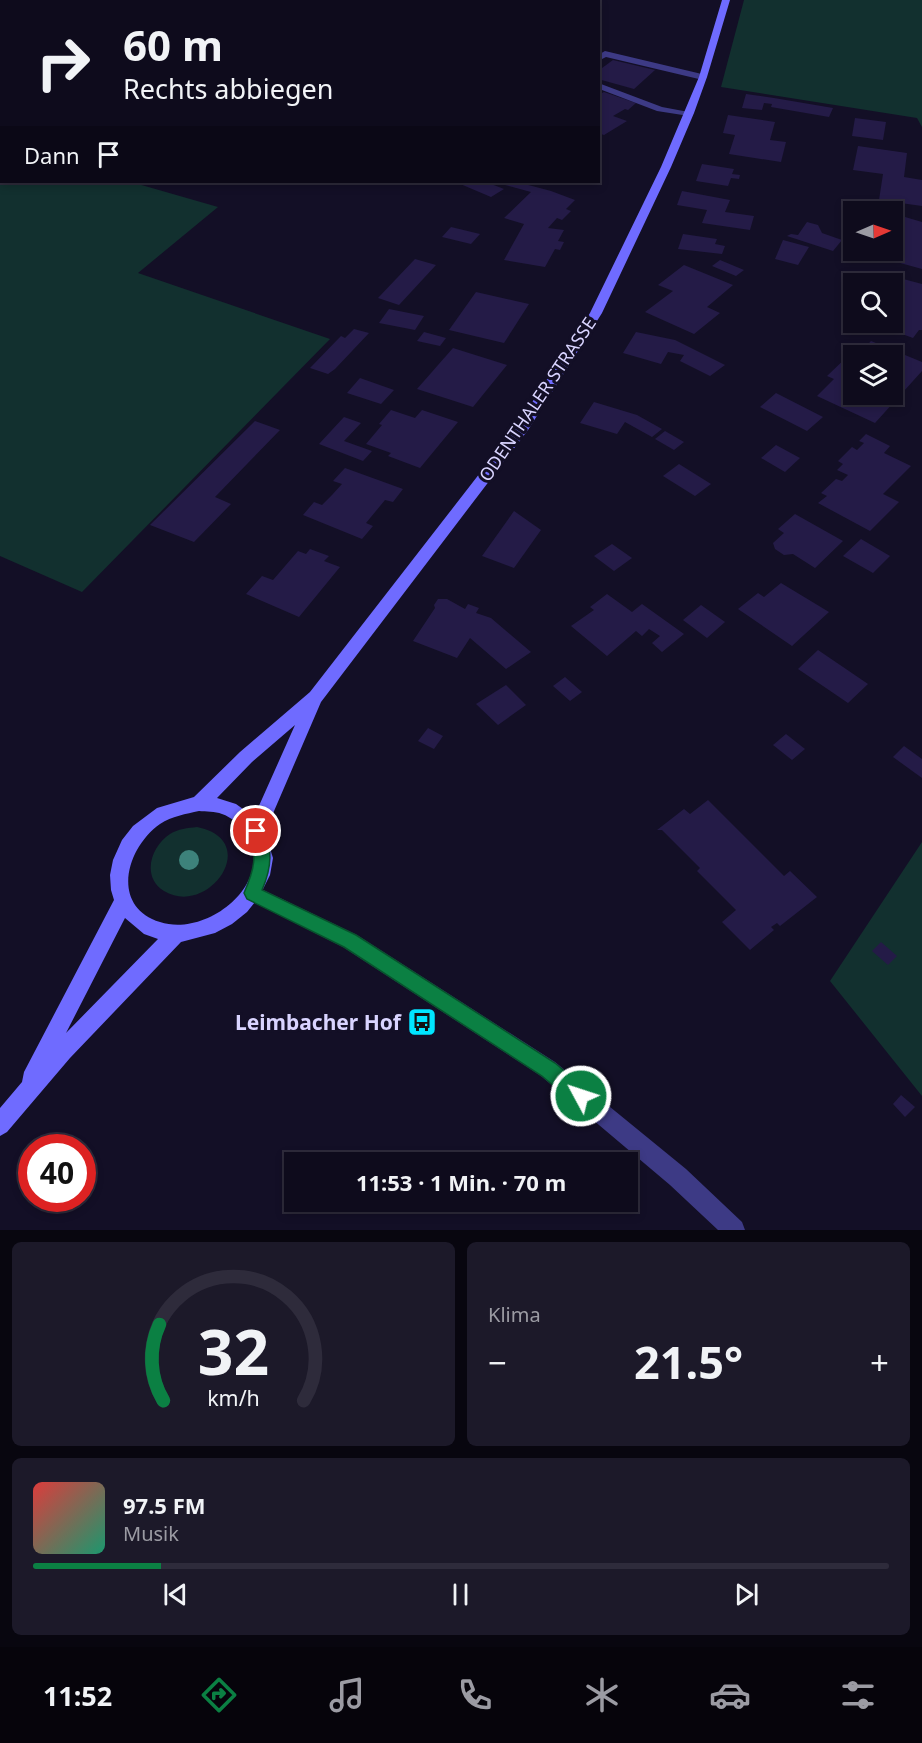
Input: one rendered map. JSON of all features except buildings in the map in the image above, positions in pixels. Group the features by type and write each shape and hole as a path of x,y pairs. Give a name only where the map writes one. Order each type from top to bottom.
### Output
{"main road":[{"name":"ODENTHALER STRASSE","path":"199,804 246,757 316,697 423,561 523,427 559,373 596,313 689,113 703,77 726,0"},
{"name":"ODENTHALER STRASSE","path":"256,831 316,697"},
{"path":"199,804 222,806 242,816 256,831 263,850 262,872 253,893 233,915 206,930 176,934 153,929 134,918 123,902 118,880 122,857 134,836 153,820 168,812 199,804"},
{"path":"21,1097 123,902"},
{"path":"0,1125 21,1097 124,985 176,934"}],"street":[{"path":"600,58 605,54 703,77"},
{"path":"600,88 660,109 689,113"},
{"path":"253,893 350,941 548,1069 678,1177 734,1230"}],"green space":[{"path":"744,0 922,0 922,127 917,118 721,87"},
{"path":"0,183 134,183 218,207 138,273 330,339 82,592 0,556"},
{"path":"197,827 216,835 226,846 227,860 222,874 212,886 197,894 181,897 164,891 157,885 151,870 151,862 158,846 170,834"},
{"path":"922,842 922,1096 830,981"}],"place":[{"name":"Leimbacher Hof","path":"422,1022"}],"route":[{"path":"256,831 263,850 262,872 253,893 350,941 548,1069 581,1096"}]}
